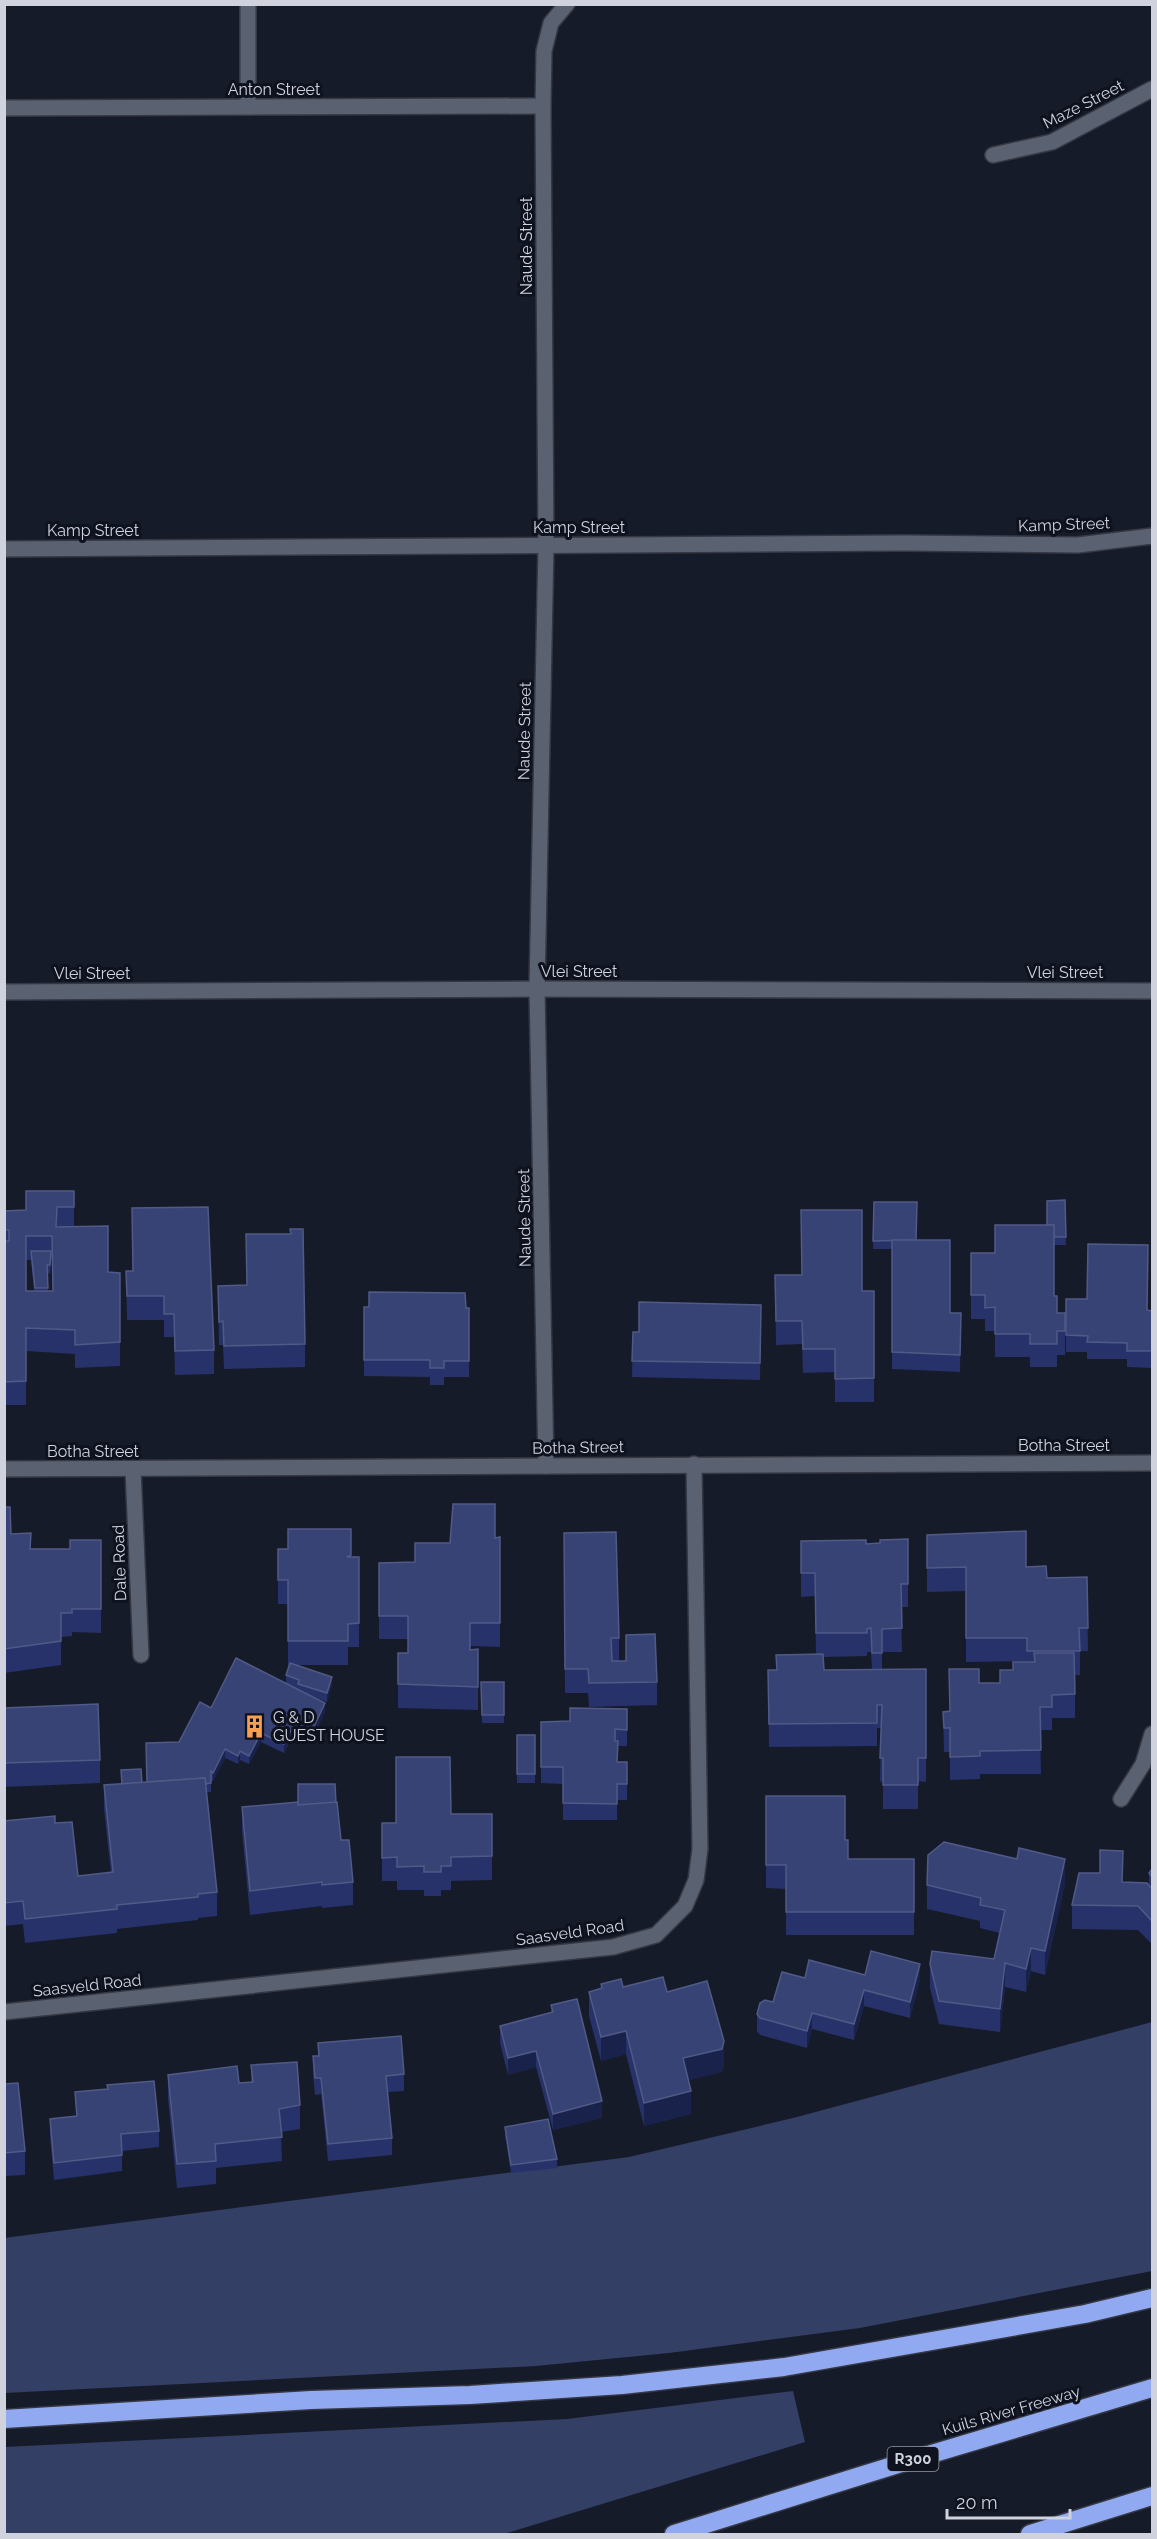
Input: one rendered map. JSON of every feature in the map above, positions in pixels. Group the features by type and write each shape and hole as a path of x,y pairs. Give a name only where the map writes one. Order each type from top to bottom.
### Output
{"highway":[{"path":"4,2419 311,2400 470,2395 633,2384 784,2367 1085,2314 1152,2298"},
{"name":"Kuils River Freeway","path":"674,2535 908,2461 1152,2388"},
{"path":"1030,2535 1152,2496"}],"street":[{"path":"248,4 248,107"},
{"name":"Naude Street","path":"546,1466 537,989 546,545 543,106 544,51 551,23 567,4"},
{"name":"Maze Street","path":"993,155 1052,142 1152,89"},
{"name":"Anton Street","path":"4,108 543,106"},
{"name":"Kamp Street","path":"4,549 1078,544 1152,536"},
{"name":"Vlei Street","path":"4,992 537,989 1152,991"},
{"name":"Botha Street","path":"4,1469 1152,1463"},
{"name":"Saasveld Road","path":"4,2012 613,1947 656,1935 685,1906 696,1880 700,1849 694,1464"},
{"name":"Dale Road","path":"133,1469 141,1655"},
{"path":"1121,1799 1143,1764 1152,1734"}],"shaded area":[{"path":"1152,2022 1152,2271 860,2328 669,2353 536,2366 5,2393 4,2238 629,2157 793,2118"},
{"path":"793,2391 805,2442 504,2534 5,2534 5,2447 567,2419"}],"building":[{"path":"26,1191 74,1191 74,1207 57,1207 56,1227 108,1226 108,1272 120,1273 120,1342 75,1345 75,1330 26,1328 26,1381 4,1382 4,1241 9,1241 9,1230 4,1230 4,1211 26,1210","holes":["26,1236 52,1236 53,1291 26,1291"]},
{"path":"1065,1200 1066,1237 1054,1237 1054,1225 1047,1225 1047,1201"},
{"path":"874,1202 917,1202 916,1240 873,1241"},
{"path":"208,1207 214,1350 175,1351 174,1314 164,1314 164,1296 127,1296 126,1271 133,1271 132,1208"},
{"path":"801,1210 862,1210 862,1291 874,1291 874,1378 835,1379 835,1349 803,1349 802,1321 776,1321 775,1275 802,1275"},
{"path":"995,1225 1054,1225 1054,1296 1057,1296 1057,1313 1065,1313 1065,1331 1057,1331 1057,1344 1030,1344 1030,1334 995,1334 995,1307 985,1308 985,1295 971,1295 971,1253 995,1253"},
{"path":"290,1229 303,1229 305,1344 224,1346 223,1321 219,1322 218,1286 247,1285 246,1234 291,1234"},
{"path":"892,1240 950,1240 950,1313 961,1313 960,1355 892,1352"},
{"path":"1088,1244 1148,1245 1147,1310 1152,1311 1152,1351 1127,1351 1127,1343 1087,1342 1088,1336 1066,1335 1066,1299 1087,1299"},
{"path":"31,1251 51,1251 50,1265 47,1265 48,1288 35,1288"},
{"path":"369,1292 465,1293 466,1308 469,1308 469,1361 444,1361 444,1368 430,1368 430,1360 364,1360 364,1307 369,1307"},
{"path":"639,1302 761,1305 760,1363 632,1361 633,1332 639,1332"},
{"path":"453,1504 495,1504 495,1538 500,1537 500,1623 470,1623 470,1650 478,1649 478,1687 398,1684 398,1653 408,1653 408,1616 379,1616 379,1563 415,1562 415,1543 450,1543"},
{"path":"4,1507 10,1507 11,1534 31,1533 30,1549 70,1549 70,1540 101,1540 101,1609 72,1609 72,1613 61,1613 61,1641 4,1649"},
{"path":"288,1529 351,1529 351,1555 347,1557 359,1557 359,1623 348,1624 348,1641 288,1641 288,1580 278,1580 278,1549 288,1549"},
{"path":"1026,1531 1026,1567 1046,1566 1047,1578 1087,1577 1088,1628 1079,1628 1080,1651 1027,1651 1027,1638 966,1638 966,1567 927,1568 927,1535"},
{"path":"616,1532 619,1638 611,1638 612,1661 626,1661 626,1635 655,1634 657,1682 589,1683 588,1669 565,1669 564,1533"},
{"path":"908,1539 908,1584 901,1584 902,1628 882,1629 882,1653 872,1653 871,1628 867,1629 867,1633 816,1633 815,1573 801,1573 801,1541 866,1540 866,1544 880,1543 880,1540"},
{"path":"1034,1653 1074,1653 1075,1694 1052,1695 1052,1707 1040,1707 1041,1750 980,1751 980,1756 950,1757 950,1728 944,1728 943,1712 950,1711 949,1669 979,1669 979,1683 1000,1683 1000,1670 1013,1670 1013,1662 1035,1662"},
{"path":"823,1654 824,1670 926,1669 926,1758 918,1758 918,1785 883,1785 883,1758 880,1758 882,1705 877,1705 877,1723 769,1724 768,1670 777,1670 776,1655"},
{"name":"G & D GUEST HOUSE","path":"236,1658 325,1703 310,1735 293,1727 284,1744 261,1733 249,1756 240,1751 238,1756 225,1749 213,1773 211,1771 211,1783 206,1784 205,1778 147,1782 146,1743 179,1742 200,1702 211,1708"},
{"path":"290,1663 332,1677 327,1693 298,1684 299,1680 286,1675"},
{"path":"481,1682 504,1682 504,1715 482,1715"},
{"path":"98,1704 100,1760 4,1763 4,1708"},
{"path":"570,1708 627,1709 627,1730 615,1729 615,1741 618,1741 617,1762 627,1762 627,1784 617,1784 617,1804 563,1803 563,1767 541,1767 541,1722 570,1721"},
{"path":"517,1735 535,1735 535,1774 517,1774"},
{"path":"396,1757 450,1757 451,1814 492,1814 492,1856 451,1857 451,1866 441,1866 441,1872 424,1872 424,1866 397,1867 397,1857 382,1858 382,1823 396,1823"},
{"path":"141,1769 142,1783 122,1784 121,1770"},
{"path":"205,1778 217,1892 198,1894 198,1897 117,1905 117,1909 25,1919 23,1901 4,1903 4,1821 55,1816 55,1823 72,1822 78,1876 113,1872 104,1785"},
{"path":"298,1784 335,1784 336,1803 298,1805"},
{"path":"766,1796 845,1796 845,1840 848,1840 848,1859 914,1859 914,1912 786,1912 786,1865 766,1865"},
{"path":"298,1802 298,1805 337,1802 341,1840 349,1840 353,1882 322,1885 322,1882 250,1891 242,1807"},
{"path":"944,1842 1017,1859 1019,1848 1065,1859 1045,1951 1031,1948 1026,1969 1005,1963 1000,2009 939,2001 930,1964 932,1951 994,1959 1005,1910 980,1905 981,1898 927,1885 928,1855"},
{"path":"1100,1850 1123,1851 1122,1882 1147,1883 1152,1889 1152,1921 1138,1906 1072,1905 1079,1873 1100,1873"},
{"path":"871,1951 920,1964 910,2002 864,1990 854,2024 812,2013 807,2031 760,2018 757,2014 760,2003 765,2000 773,2002 782,1972 805,1978 809,1960 865,1975"},
{"path":"663,1977 667,1992 707,1981 724,2041 722,2049 683,2058 691,2091 644,2103 626,2031 601,2037 589,1992 602,1988 601,1984 621,1979 623,1987"},
{"path":"577,1999 602,2101 553,2114 536,2051 508,2058 500,2026 553,2012 551,2005"},
{"path":"401,2036 404,2074 386,2076 392,2138 328,2144 321,2078 315,2078 313,2056 319,2056 318,2043"},
{"path":"297,2062 300,2105 279,2109 282,2137 215,2144 216,2161 177,2164 168,2075 237,2066 239,2083 253,2082 251,2065"},
{"path":"154,2081 159,2131 121,2134 122,2155 54,2163 50,2119 77,2116 75,2092 108,2089 107,2085"},
{"path":"18,2083 25,2151 4,2153 4,2084"},
{"path":"548,2119 557,2159 511,2165 505,2127"}],"place":[{"name":"G & D GUEST HOUSE","path":"255,1726"}]}
